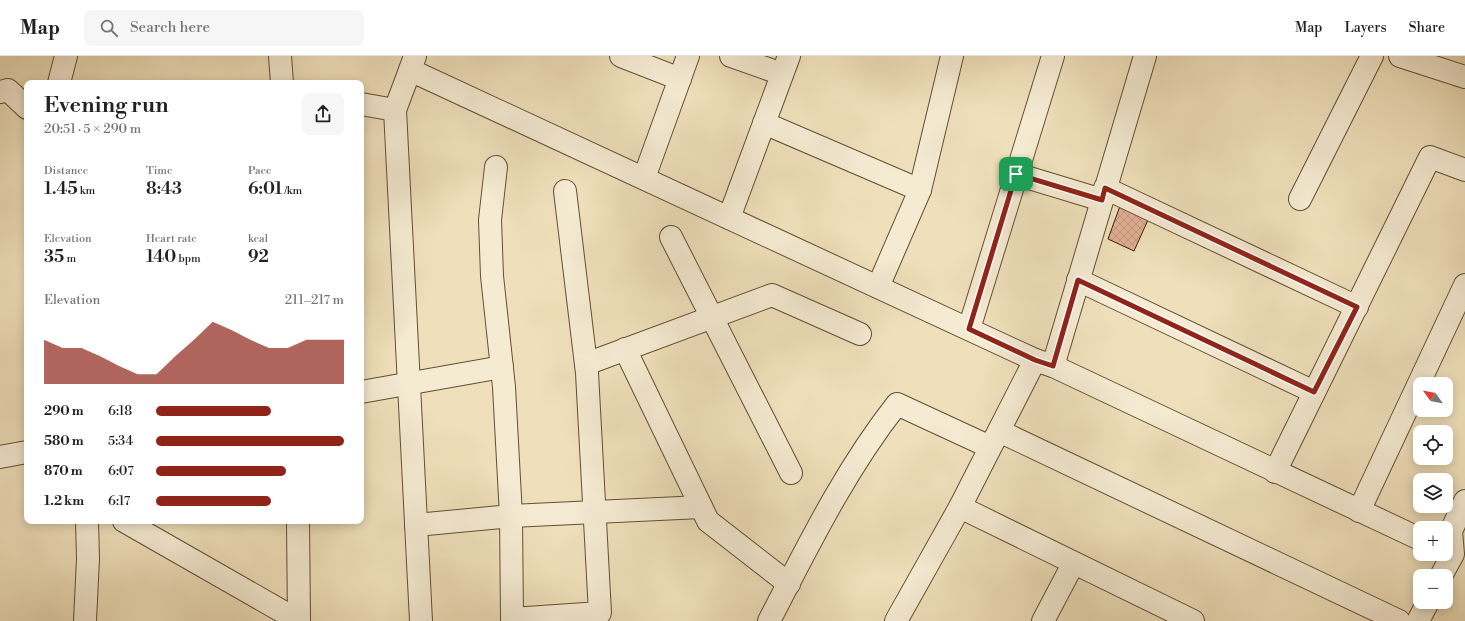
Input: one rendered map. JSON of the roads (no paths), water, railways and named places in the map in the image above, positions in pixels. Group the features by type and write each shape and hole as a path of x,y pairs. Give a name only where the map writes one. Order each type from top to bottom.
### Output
{"street":[{"path":"60,80 66,56"},
{"path":"280,56 282,80"},
{"path":"621,56 680,79"},
{"path":"644,178 688,56"},
{"path":"729,218 785,65 731,56"},
{"path":"878,287 920,190 952,56"},
{"path":"969,329 1052,56"},
{"path":"896,621 960,507 994,439 1044,363 1078,280 1146,56"},
{"path":"1300,199 1372,56"},
{"path":"1400,56 1465,77"},
{"path":"420,621 395,110 413,63 644,178 1413,536"},
{"path":"0,92 8,90 24,105"},
{"path":"364,105 395,110"},
{"path":"764,123 920,190"},
{"path":"1275,472 1430,157 1465,170"},
{"path":"496,167 490,220 492,276 504,387 511,516 512,620 600,613 586,364 565,191"},
{"path":"1016,174 1104,194 1357,307"},
{"path":"671,237 791,473"},
{"path":"1078,280 1314,392"},
{"path":"1360,511 1465,285"},
{"path":"586,364 772,295 860,334"},
{"path":"625,349 708,521 789,584"},
{"path":"364,391 502,367"},
{"path":"770,621 820,525 858,458 897,404 994,439 1399,621"},
{"path":"0,457 24,453"},
{"path":"1445,569 1454,555 1451,530 1465,501"},
{"path":"416,525 511,516 700,507"},
{"path":"960,507 1193,621"},
{"path":"85,621 88,559 87,524"},
{"path":"129,524 299,621"},
{"path":"298,524 299,621"},
{"path":"1043,621 1074,564"},
{"path":"1418,621 1424,609"}]}
